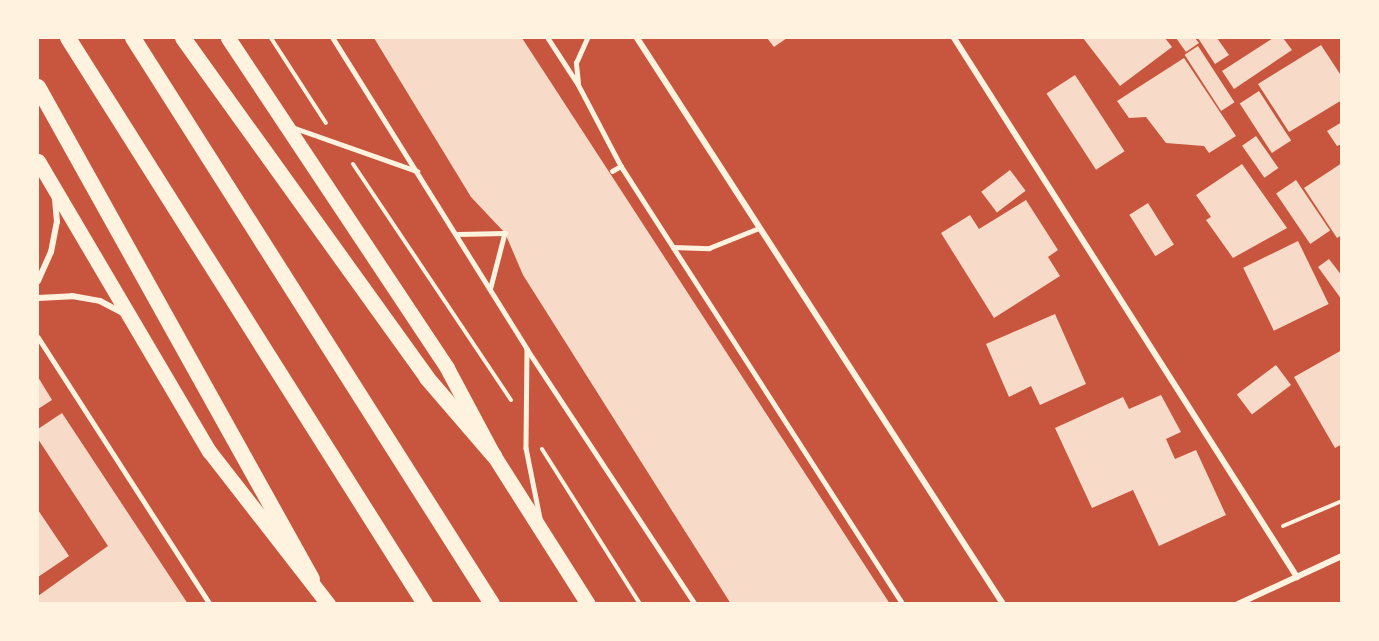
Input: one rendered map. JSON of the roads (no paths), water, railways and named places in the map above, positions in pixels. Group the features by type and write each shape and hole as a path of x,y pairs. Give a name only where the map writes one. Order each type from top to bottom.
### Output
{"highway":[{"path":"68,38 425,603"},
{"path":"133,38 492,603"},
{"path":"183,38 427,378 494,456"},
{"path":"38,87 312,579"}],"main road":[{"path":"228,38 447,368 494,456 588,603"},
{"path":"38,160 125,314 209,451 312,579 328,603"}],"street":[{"path":"637,38 1003,603"},
{"path":"954,38 1298,577"},
{"path":"38,281 51,252 57,222 54,191"},
{"path":"38,298 72,296 99,301 125,314"},
{"path":"1238,603 1341,556"}],"lane":[{"path":"333,38 458,234 527,349 695,603"},
{"path":"548,38 578,84 621,166 903,603"},
{"path":"578,84 576,63 587,38"},
{"path":"287,125 341,146 396,161 419,172"},
{"path":"612,171 621,166"},
{"path":"673,247 709,248 759,228"},
{"path":"458,234 505,233 491,287"},
{"path":"38,337 210,603"},
{"path":"527,349 525,420 530,472 544,536"}]}
